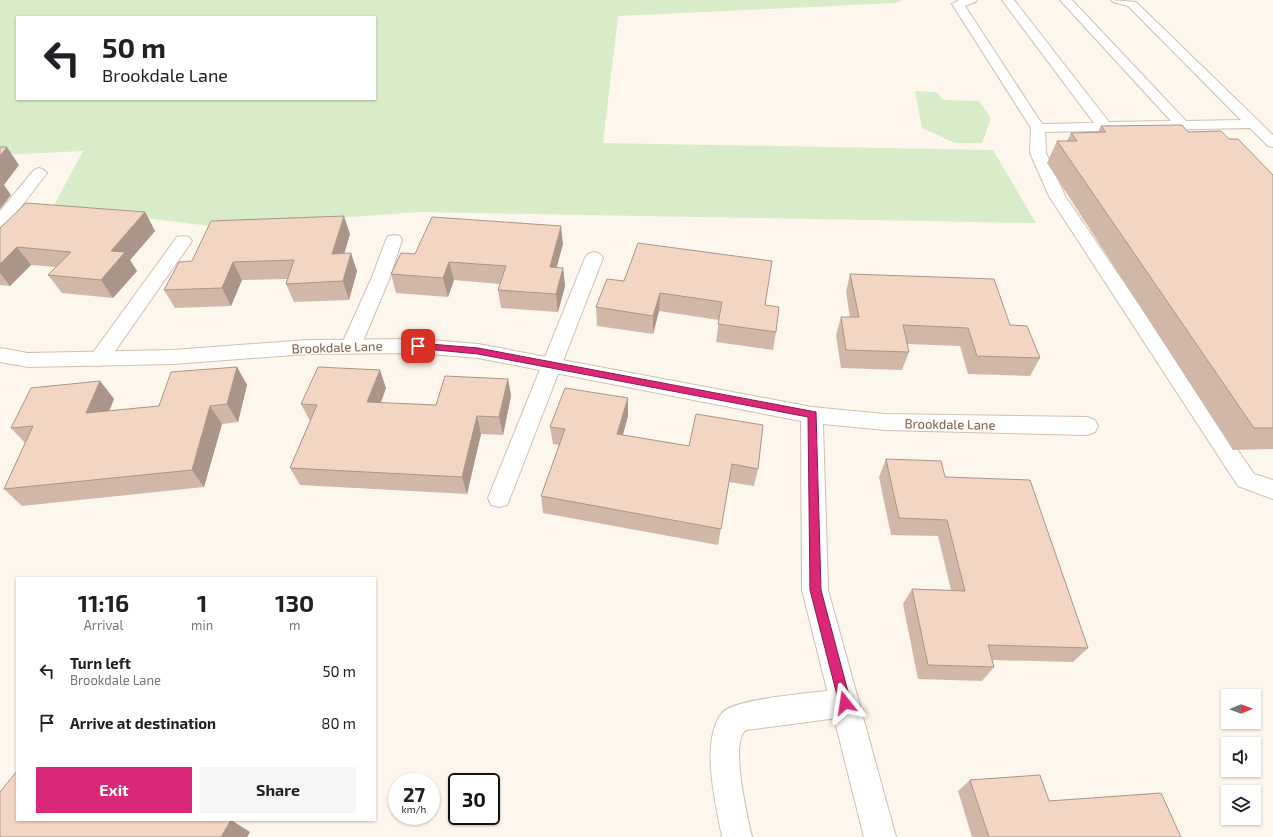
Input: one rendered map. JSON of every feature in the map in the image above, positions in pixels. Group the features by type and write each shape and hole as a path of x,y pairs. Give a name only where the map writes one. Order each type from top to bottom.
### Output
{"street":[{"name":"Brookdale Lane","path":"0,355 28,360 99,359 172,357 308,347 418,346 478,351 812,415 885,422 1087,426"},
{"path":"812,415 815,590 880,837"}],"lane":[{"path":"970,0 958,4 1038,128 1038,152 1057,196 1246,480 1273,490"},
{"path":"1008,0 1104,126"},
{"path":"1066,0 1182,125"},
{"path":"1117,0 1132,4 1273,143"},
{"path":"1038,128 1253,124"},
{"path":"0,222 39,173"},
{"path":"352,346 381,277 394,240"},
{"path":"99,359 183,241"},
{"path":"500,498 594,258"},
{"path":"737,837 724,755 726,738 732,722 744,716 845,703"}],"green space":[{"path":"0,0 904,0 896,3 618,16 603,143 993,150 1036,223 418,212 219,227 53,207 83,151 0,155"},
{"path":"915,91 936,92 943,100 979,101 991,118 982,143 955,143 922,128"}],"building":[{"path":"1182,125 1188,132 1221,131 1229,139 1238,139 1273,175 1273,428 1254,428 1057,141 1077,141 1071,133 1106,132 1101,126"},
{"path":"0,147 7,147 0,156"},
{"path":"26,203 145,212 111,251 125,252 101,280 48,275 71,252 17,247 0,264 0,228"},
{"path":"344,216 332,254 351,253 343,281 286,284 294,260 233,262 222,288 164,290 179,262 192,261 211,221"},
{"path":"432,217 561,226 550,267 563,268 556,294 498,290 506,266 449,262 443,278 391,274 401,253 415,254"},
{"path":"638,243 772,261 765,305 779,307 776,332 718,324 722,302 660,293 653,316 596,307 607,279 624,281"},
{"path":"850,274 994,279 1010,325 1027,326 1040,358 977,356 968,328 903,325 909,352 846,350 841,317 859,317"},
{"path":"237,367 227,404 210,406 192,470 4,489 33,426 11,428 31,388 100,381 86,413 159,406 171,372"},
{"path":"318,367 380,370 367,402 436,405 445,376 508,379 499,417 477,416 462,477 290,468 317,405 301,404"},
{"path":"565,388 628,398 617,434 689,446 696,414 763,425 758,469 732,464 721,529 541,496 565,429 550,427"},
{"path":"886,459 941,461 945,477 1030,480 1088,648 988,645 994,667 928,665 912,589 965,591 947,520 899,518"},
{"path":"16,772 16,821 230,821 221,837 0,837 0,792"},
{"path":"1040,775 1049,801 1161,793 1181,837 989,837 970,780"}],"route":[{"path":"418,346 478,351 812,415 815,590 845,703"}]}
